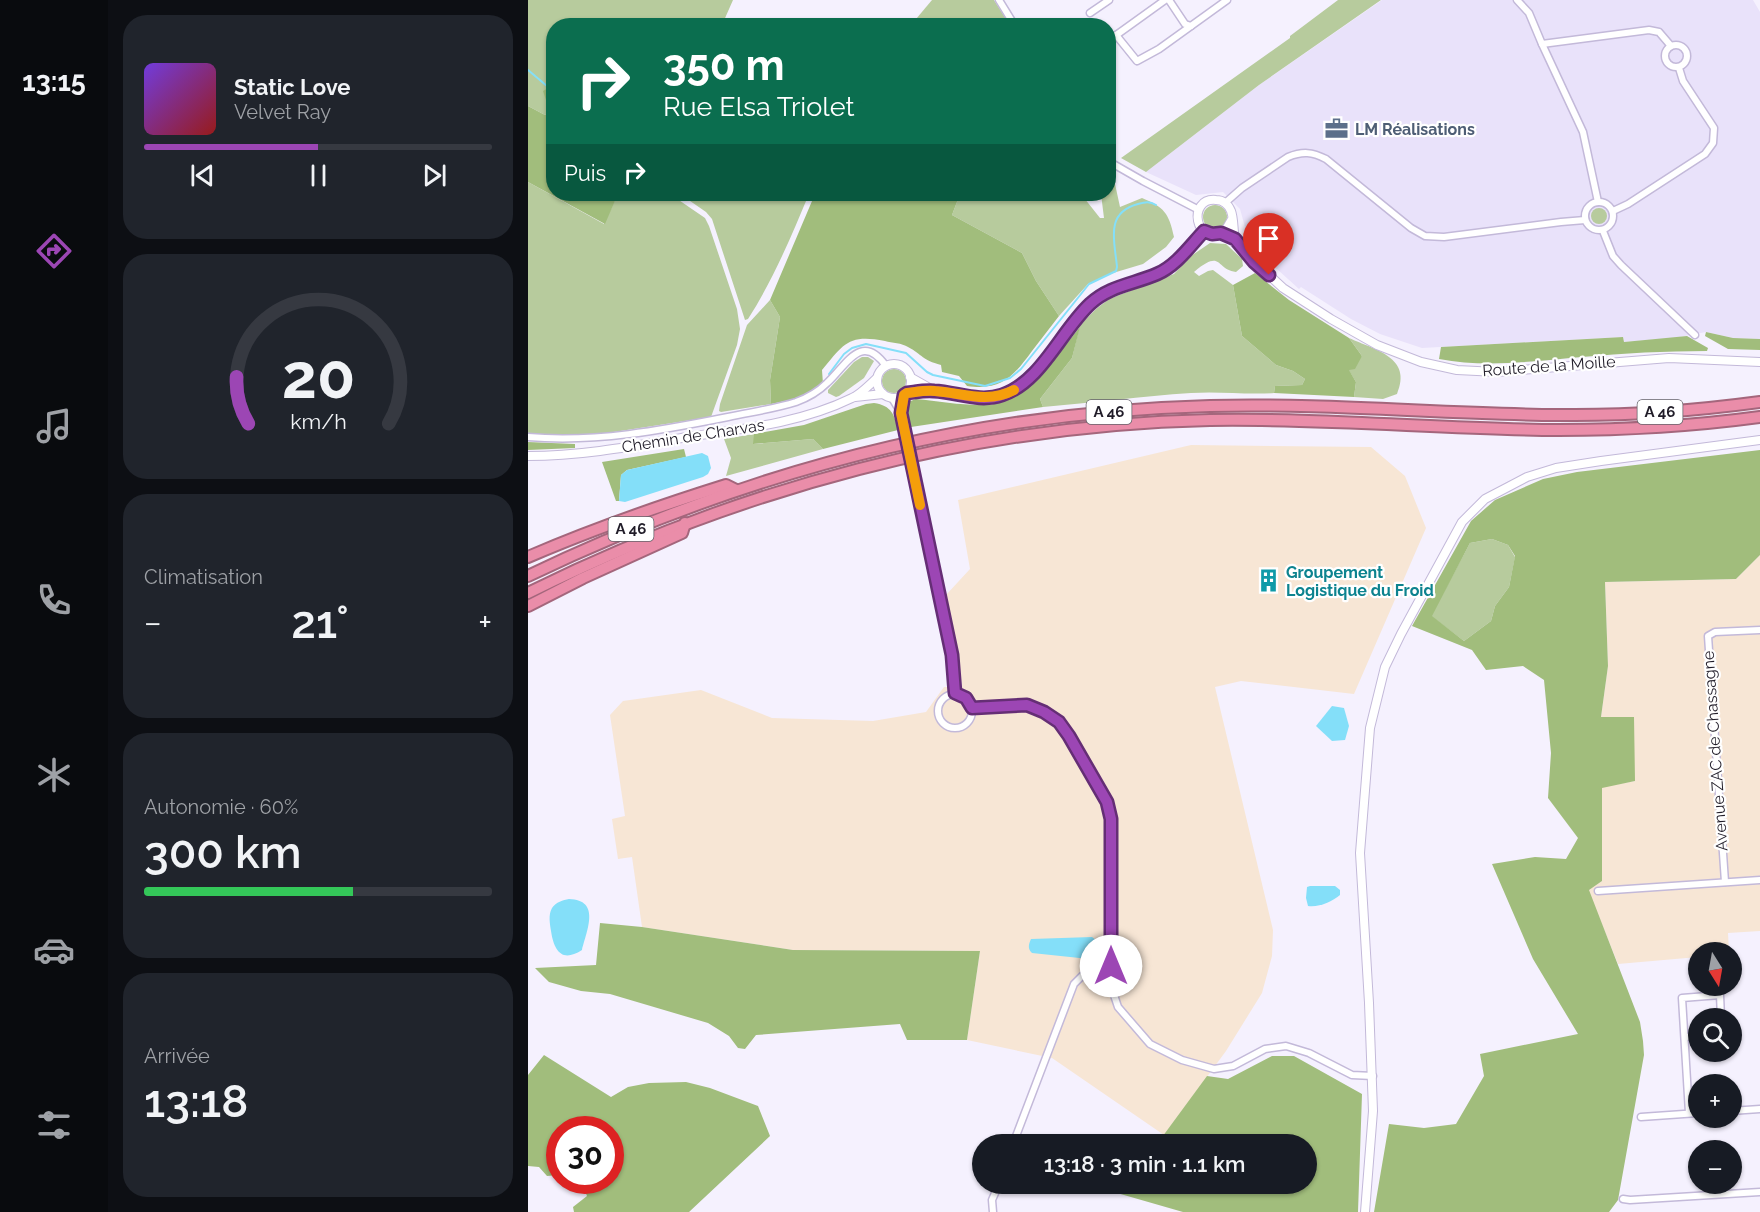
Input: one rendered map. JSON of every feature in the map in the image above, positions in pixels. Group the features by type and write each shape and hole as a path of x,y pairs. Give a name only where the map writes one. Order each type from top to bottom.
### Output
{"highway":[{"name":"A 46","path":"528,576 639,525 736,490 818,465 916,440 1001,425 1108,412 1175,407 1252,405 1598,415 1681,411 1760,402"},
{"name":"A 46","path":"528,593 611,553 685,523 770,494 889,461 1003,439 1164,422 1266,420 1498,429 1598,430 1677,426 1760,417"},
{"path":"528,557 593,530 697,494 726,485 736,490"},
{"path":"528,606 682,533 685,523"}],"street":[{"path":"999,0 1010,18"},
{"path":"1090,13 1101,2 1109,0"},
{"path":"1191,26 1185,24 1163,1 1116,35 1137,62 1144,59 1191,26 1227,0"},
{"path":"1517,0 1529,13 1583,132 1598,202"},
{"path":"1542,44 1649,30 1659,32 1671,46"},
{"path":"1671,46 1683,46 1687,52 1687,60 1679,68 1669,65 1665,58 1666,51 1671,46"},
{"path":"1612,211 1628,204 1705,154 1713,143 1714,128 1683,81 1679,68"},
{"path":"1225,203 1242,188 1288,158 1296,154 1311,152 1326,159 1411,228 1425,236 1444,237 1585,220"},
{"path":"1116,166 1199,210"},
{"path":"1232,219 1229,228 1221,233 1212,234 1204,231 1198,221 1199,210 1210,200 1225,203 1232,213 1235,239"},
{"path":"1598,202 1605,203 1612,211 1612,224 1603,231 1590,228 1584,215 1589,206 1598,202"},
{"path":"892,398 905,394 934,391 981,398 996,397 1017,388 1030,377 1084,310 1097,298 1112,289 1165,270 1204,231"},
{"path":"1603,231 1613,256 1621,266 1695,335"},
{"name":"Route de la Moille","path":"1221,233 1235,239 1254,262 1283,288 1331,319 1377,345 1435,366 1497,372 1669,358 1760,362"},
{"path":"528,437 579,439 627,435 781,406 815,393 858,352 865,351 880,358 886,366"},
{"path":"934,391 910,377 903,367 898,365 886,366 877,378 877,386 883,394 892,398 901,413 952,655 955,693"},
{"path":"901,413 905,394 910,388 910,377"},
{"name":"Chemin de Charvas","path":"855,397 877,378"},
{"name":"Chemin de Charvas","path":"528,456 555,456 605,450 783,422 812,414 855,397 883,394"},
{"path":"1365,1212 1373,1111 1360,853 1370,728 1385,668 1401,634 1462,522 1492,495 1527,477 1556,468 1760,440"},
{"name":"Avenue ZAC de Chassagne","path":"1725,882 1708,636 1715,632 1760,630"},
{"path":"955,693 966,698 972,708 970,720 964,726 956,729 948,728 937,715 939,703 948,694 955,693"},
{"path":"972,708 1027,705 1059,722 1107,802 1111,819 1112,986 1118,1007 1150,1044 1182,1060 1214,1069 1233,1066 1265,1049 1286,1046 1309,1053 1352,1075 1372,1076"},
{"path":"1598,891 1760,880"},
{"path":"1017,1134 1074,984 1085,973 1111,957"},
{"path":"1688,1094 1682,998 1720,995 1721,1008"},
{"path":"1742,1110 1760,1109"},
{"path":"1641,1117 1688,1113"},
{"path":"1623,1199 1760,1192"},
{"path":"993,1212 995,1194"}],"shaded area":[{"path":"1382,0 1753,0 1760,12 1760,339 1733,338 1706,332 1674,338 1624,342 1623,337 1422,348 1380,334 1351,319 1301,287 1299,289 1268,261 1253,242 1245,227 1240,209 1223,192 1196,195 1146,172 1259,85"},
{"path":"1191,445 1371,447 1405,476 1426,528 1354,694 1241,681 1215,687 1273,930 1272,956 1262,993 1226,1051 1165,1134 1052,1058 967,1040 980,951 793,950 642,927 632,857 618,859 612,819 625,816 610,715 623,701 701,690 772,718 873,721 926,712 944,687 962,686 946,595 970,569 958,500"},
{"path":"1760,555 1760,931 1728,933 1728,942 1688,942 1688,958 1618,964 1588,890 1602,881 1602,787 1635,781 1601,717 1608,666 1605,582 1736,579"}],"green space":[{"path":"528,0 733,0 725,18 546,18 546,114 528,106"},
{"path":"932,0 994,0 1006,18 917,18"},
{"path":"1338,0 1381,0 1259,85 1146,172 1121,158 1290,38"},
{"path":"528,106 545,115 546,192 528,182"},
{"path":"528,182 546,192 546,201 562,201 604,224 615,201 680,201 705,218 737,309 740,329 737,345 711,417 601,434 528,434"},
{"path":"1116,188 1120,207 1142,198 1160,208 1170,222 1174,237 1166,247 1143,264 1088,284 1059,316 1036,281 1022,253 952,215 957,201 1087,201 1100,218 1104,218 1102,201 1116,201"},
{"path":"563,201 615,201 605,224"},
{"path":"690,201 806,201 774,274 748,319 745,320 712,219"},
{"path":"812,201 957,201 952,215 1022,253 1036,281 1059,316 1019,368 997,384 967,386 959,376 942,372 941,365 926,359 906,346 863,339 848,343 836,354 822,370 823,384 800,398 771,404 770,380 780,317 770,300"},
{"path":"1215,205 1224,208 1227,217 1224,226 1215,229 1206,226 1203,217 1206,208"},
{"path":"1596,208 1602,208 1607,216 1605,222 1596,224 1591,219 1591,213"},
{"path":"1210,243 1226,244 1242,259 1243,266 1236,272 1214,261 1194,272 1199,276 1213,270 1233,285 1242,336 1276,365 1293,371 1305,379 1302,385 1275,386 1274,393 1191,393 1043,407 1040,399 1072,358 1080,325 1096,309 1109,299 1174,274 1191,256"},
{"path":"1255,273 1289,300 1349,338 1362,356 1355,369 1349,370 1356,382 1354,397 1274,393 1275,386 1302,385 1305,379 1293,371 1276,365 1242,336 1233,285"},
{"path":"770,300 780,317 770,380 771,404 721,412 719,411 720,404 747,325"},
{"path":"1080,327 1072,358 1040,399 1043,407 911,427 906,409 908,402 916,399 981,405 1012,398 1038,378"},
{"path":"1706,332 1733,338 1760,339 1760,350 1728,349 1705,336"},
{"path":"1687,336 1708,348 1707,351 1629,353 1510,363 1474,363 1439,359 1441,347 1623,337 1624,342"},
{"path":"1349,338 1380,351 1396,363 1401,381 1397,394 1383,399 1354,397 1356,382 1348,369 1362,356"},
{"path":"862,357 868,357 874,361 864,378 839,396 828,393 828,390 854,362"},
{"path":"894,369 899,370 905,376 905,386 899,392 894,393 889,392 883,386 882,381 883,376 889,370"},
{"path":"874,403 885,406 891,412 898,430 823,449 813,439 753,444 754,434 804,425"},
{"path":"754,434 754,444 813,439 823,449 726,476 731,458 724,439"},
{"path":"528,442 575,444 575,448 528,450"},
{"path":"684,449 686,457 627,470 621,475 619,501 616,501 602,462"},
{"path":"1760,450 1760,555 1736,579 1605,582 1608,666 1601,717 1634,717 1635,781 1602,788 1602,881 1589,890 1640,1022 1644,1055 1618,1200 1609,1212 1374,1212 1389,1124 1424,1128 1456,1124 1484,1076 1480,1054 1578,1034 1533,959 1492,864 1535,857 1566,859 1578,838 1548,798 1551,753 1544,680 1523,666 1486,670 1472,650 1412,626 1471,521 1495,500 1543,479 1577,472","holes":["1492,539 1508,545 1515,556 1509,587 1495,606 1491,621 1464,641 1432,616 1470,543"]},
{"path":"1492,539 1508,545 1515,557 1509,587 1495,606 1491,621 1464,641 1431,616 1470,543"},
{"path":"600,923 642,927 793,950 980,951 967,1040 907,1040 900,1024 756,1035 745,1049 738,1048 729,1036 708,1023 610,994 581,991 549,982 535,968 596,965"},
{"path":"544,1055 611,1097 628,1087 649,1083 686,1082 710,1088 758,1106 770,1136 689,1212 574,1212 573,1207 587,1196 586,1194 624,1194 624,1116 546,1116 546,1175 539,1167 528,1166 528,1075"},
{"path":"1272,1056 1294,1056 1362,1094 1358,1212 1183,1212 1120,1194 1317,1194 1317,1134 1164,1134 1207,1076 1228,1079"}],"water":[{"path":"702,453 708,456 711,468 703,477 625,502 619,501 621,475 627,470"},
{"path":"1332,706 1344,708 1349,726 1345,740 1332,741 1316,726"},
{"path":"1335,886 1340,890 1340,895 1325,903 1308,906 1307,887"},
{"path":"569,899 585,905 588,910 589,925 582,950 575,954 564,955 554,944 550,919 554,906"},
{"path":"1092,937 1097,941 1098,947 1089,959 1032,953 1029,948 1031,939"}],"waterway":[{"path":"528,70 546,85"},
{"path":"829,374 844,354 852,348 866,344 906,353 933,375 985,386 1010,378 1021,369 1089,284 1116,271 1114,230 1120,214 1127,208 1141,203 1150,202 1156,205"}],"slow traffic":[{"path":"920,505 901,413 904,395 934,391 981,398 996,397 1014,390"}],"place":[{"name":"LM Réalisations","path":"1337,129"},
{"name":"Groupement Logistique du Froid","path":"1268,581"}],"route":[{"path":"1111,966 1111,819 1107,802 1059,722 1027,705 972,708 966,698 955,693 952,655 901,406 904,395 907,393 934,391 973,398 990,398 1017,388 1030,377 1084,310 1097,298 1112,289 1159,274 1175,262 1204,231 1212,234 1221,233 1235,239 1254,262 1269,275"}]}
